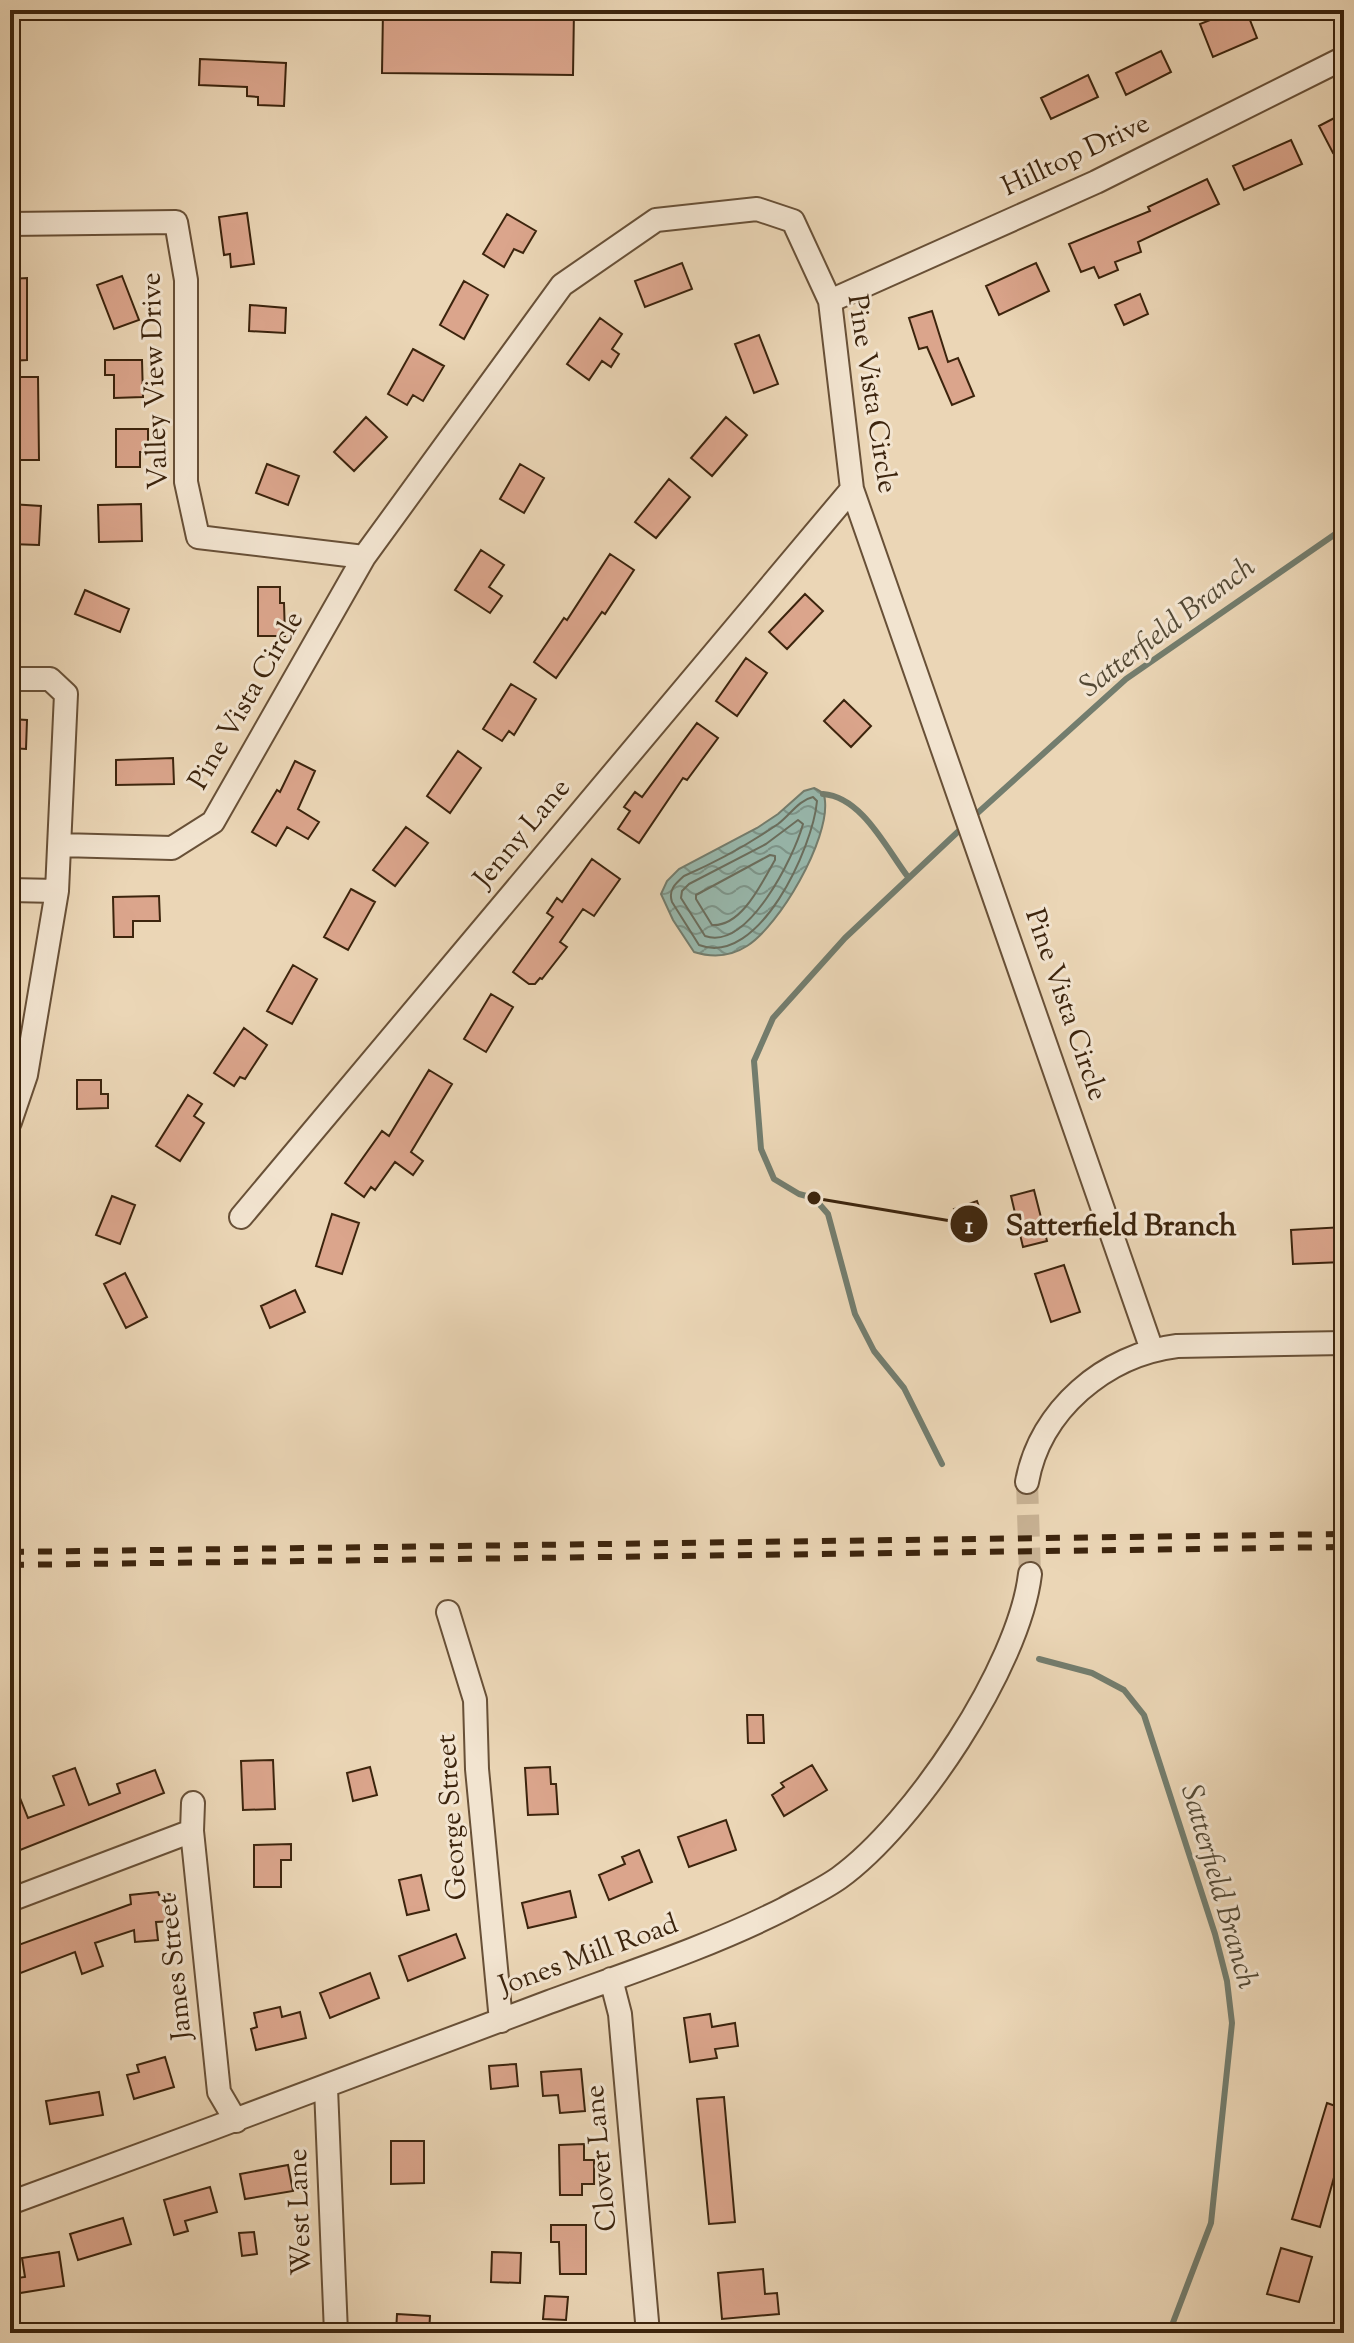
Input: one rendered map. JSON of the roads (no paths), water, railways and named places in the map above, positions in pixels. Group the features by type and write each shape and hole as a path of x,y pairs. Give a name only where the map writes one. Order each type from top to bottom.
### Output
{"street":[{"name":"Hilltop Drive","path":"830,301 1096,182 1344,58"},
{"name":"Pine Vista Circle","path":"60,845 172,848 213,822 364,557 562,285 656,220 757,209 793,221 830,301 852,489 1152,1350"},
{"name":"Valley View Drive","path":"10,224 176,222 186,280 186,482 198,537 364,557"},
{"name":"Jenny Lane","path":"241,1217 852,489"},
{"path":"10,679 50,679 66,694 57,891 10,1122"},
{"path":"10,890 57,891"},
{"path":"1027,1482 1041,1437 1067,1403 1101,1374 1127,1359 1152,1350 1194,1345 1344,1343"},
{"name":"Jones Mill Road","path":"10,2203 326,2088 735,1933 827,1886 891,1832 957,1744 1014,1638 1030,1574"},
{"name":"George Street","path":"448,1612 475,1700 477,1769 501,2021"},
{"name":"James Street","path":"193,1803 192,1831 219,2092 236,2121"},
{"path":"10,1900 192,1831"},
{"name":"Clover Lane","path":"611,1979 620,2014 648,2333"},
{"name":"West Lane","path":"326,2088 336,2333"}],"water":[{"path":"814,788 825,798 819,837 800,880 774,920 747,946 734,952 715,956 694,952 673,920 661,894 667,881 679,869 757,828 804,791"}],"waterway":[{"name":"Satterfield Branch","path":"972,818 1126,679 1344,528"},
{"path":"823,794 837,797 861,814 908,877"},
{"name":"Satterfield Branch","path":"942,1464 904,1388 874,1351 855,1314 828,1214 814,1198 799,1194 774,1179 761,1149 754,1061 773,1018 845,938 964,826"},
{"name":"Satterfield Branch","path":"1039,1659 1092,1673 1124,1690 1144,1715 1215,1934 1227,1981 1232,2023 1211,2223 1169,2333"}],"tunnel":[{"path":"1027,1482 1030,1574"}],"railway":[{"path":"10,1552 1344,1534"},
{"path":"10,1565 1344,1547"}],"place":[{"name":"Satterfield Branch","path":"814,1198"}]}
